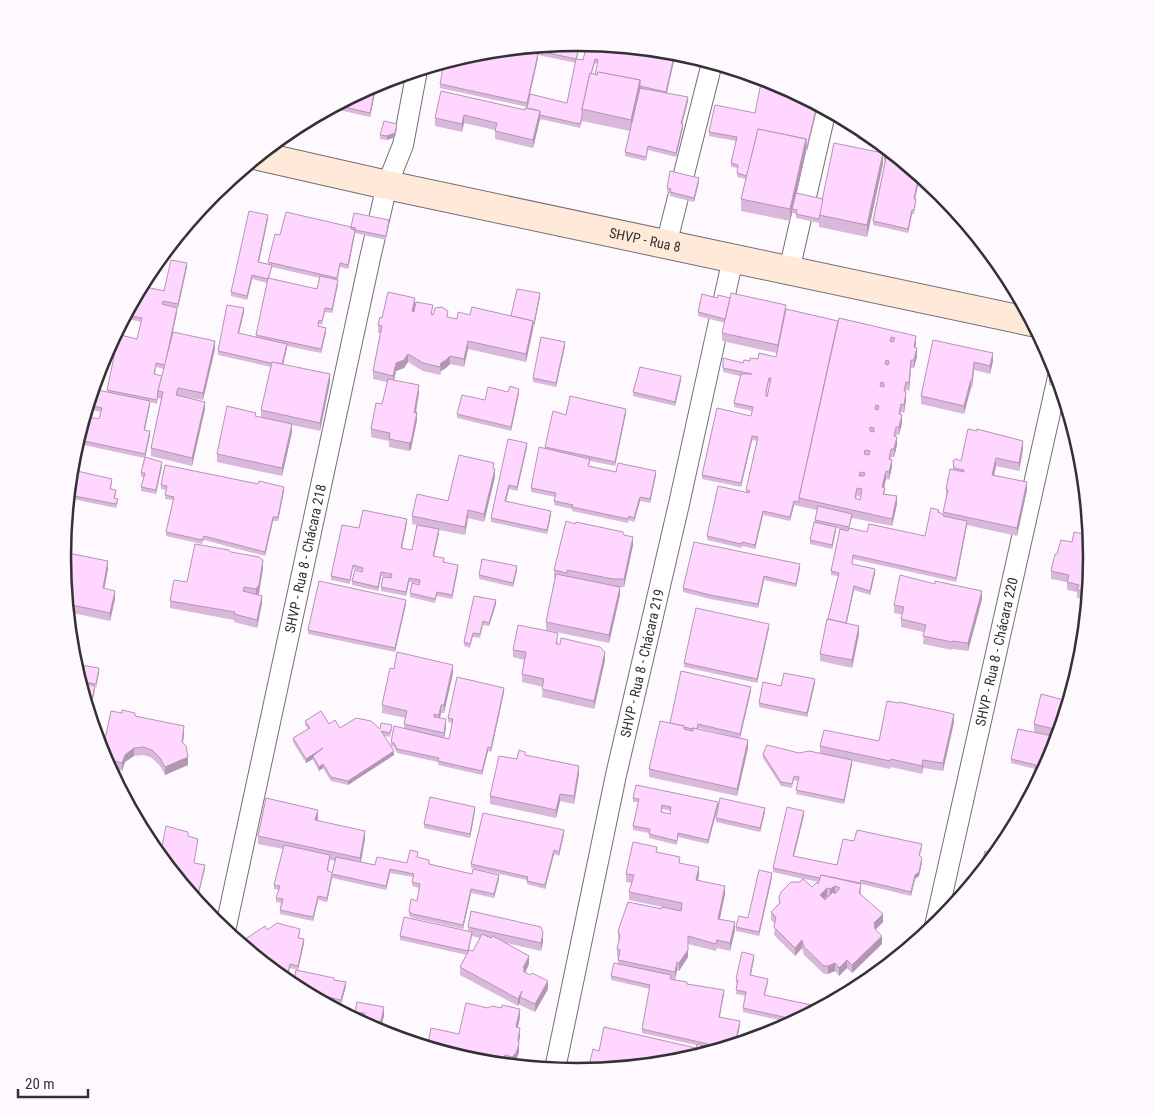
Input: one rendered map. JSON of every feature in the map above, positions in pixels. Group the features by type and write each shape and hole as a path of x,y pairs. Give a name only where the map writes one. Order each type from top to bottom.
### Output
{"street":[{"path":"666,245 711,69"},
{"name":"SHVP - Rua 8 - Chácara 218","path":"227,922 387,185 403,146 416,77"},
{"path":"788,271 824,116"},
{"name":"SHVP - Rua 8","path":"267,158 1024,320"},
{"name":"SHVP - Rua 8 - Chácara 219","path":"556,1062 616,775 679,504 733,258"},
{"name":"SHVP - Rua 8 - Chácara 220","path":"938,911 1055,391"}],"building":[{"path":"578,51 576,59 544,52"},
{"path":"585,51 610,52 673,61 666,92 640,86 640,80 598,72 595,75 598,60 595,59 590,73 580,124 540,115 540,111 527,108 530,94 567,103 576,59 583,60"},
{"path":"538,54 527,103 440,84 443,69 446,68 478,61"},
{"path":"598,72 640,80 631,120 582,109 590,73 597,75"},
{"path":"760,86 816,111 807,147 806,139 758,129 747,176 737,173 738,165 731,163 737,137 709,132 715,105 755,113"},
{"path":"640,88 688,97 676,153 648,146 646,157 625,152"},
{"path":"441,91 525,110 525,108 540,111 533,140 495,131 497,123 464,115 462,124 435,118"},
{"path":"374,94 370,113 345,107"},
{"path":"384,121 397,124 395,133 387,136 380,135"},
{"path":"758,129 806,139 790,209 741,199"},
{"path":"834,143 883,154 867,225 819,215"},
{"path":"885,156 917,183 914,210 912,210 908,229 873,221 886,158 884,158"},
{"path":"670,171 699,178 694,198 670,192 671,189 667,188"},
{"path":"796,193 823,199 819,219 796,214 797,210 792,209"},
{"path":"249,211 268,215 258,262 272,265 268,279 252,275 247,296 231,292"},
{"path":"286,212 351,227 351,229 355,230 348,265 340,263 337,278 268,262 275,234 280,235"},
{"path":"354,213 389,220 386,236 355,230 356,228 351,227"},
{"path":"171,260 187,263 178,304 163,301 162,304 177,308 165,365 156,363 154,374 162,376 157,400 107,390 115,352 122,335 137,339 142,318 132,316 139,304 149,288 164,291"},
{"path":"320,276 338,280 332,309 325,308 322,321 319,320 318,326 326,328 321,349 256,335 268,278 317,289"},
{"path":"517,289 540,293 534,323 533,321 511,316"},
{"path":"388,292 415,298 412,311 414,312 416,302 433,305 431,314 433,315 435,308 442,307 448,311 447,317 457,319 458,312 470,315 472,307 533,321 526,354 468,341 464,359 450,356 441,363 440,367 423,363 408,354 404,360 396,363 393,376 373,371 382,326 378,325 380,317 382,318"},
{"path":"731,293 786,305 778,345 722,333"},
{"path":"702,294 717,298 718,295 730,298 725,319 698,312"},
{"path":"227,305 244,308 238,333 287,344 282,364 218,351"},
{"path":"786,309 838,321 799,502 794,501 790,517 763,511 755,545 742,542 741,544 707,536 718,486 749,493 750,491 746,490 758,437 752,436 741,483 702,475 717,408 751,416 753,407 734,403 741,374 752,374 723,368 723,358 743,363 744,360 750,361 750,358 758,359 759,353 776,357","holes":["769,378 771,378 767,397 766,391"]},
{"path":"839,318 916,336 914,347 917,348 914,360 911,360 909,383 906,382 904,391 906,392 904,405 901,404 899,414 902,415 899,427 896,427 894,436 897,437 894,449 891,449 889,459 892,460 889,472 886,471 882,487 885,488 883,494 897,496 892,519 799,498","holes":["870,427 874,428 874,432 870,431","865,450 870,451 869,455 864,454","860,472 865,473 864,476 859,476","857,488 862,489 860,500 855,498"]},
{"path":"173,332 215,341 203,393 178,388 176,395 205,402 192,458 151,448 163,392 158,391"},
{"path":"541,337 565,342 556,383 533,378"},
{"path":"933,340 993,353 990,366 974,362 972,380 964,406 921,396"},
{"path":"272,362 330,374 320,423 261,410"},
{"path":"640,367 681,376 675,402 633,392"},
{"path":"388,379 419,385 414,413 417,412 411,442 409,443 389,439 390,433 371,429 376,403 382,404"},
{"path":"510,386 519,389 511,427 457,414 462,395 485,400 488,387 508,392"},
{"path":"99,390 150,401 144,430 150,431 145,454 85,441 91,418 99,419 102,408 94,406"},
{"path":"570,396 626,409 615,462 545,447 553,411 566,415"},
{"path":"227,406 256,413 255,416 292,424 282,468 217,454"},
{"path":"968,429 977,431 977,429 1023,441 1019,463 996,458 992,475 1027,482 1017,528 943,512 950,469 964,472 964,470 954,468 953,461 956,459 961,461"},
{"path":"508,439 527,443 517,487 509,485 505,501 551,511 547,530 491,518"},
{"path":"539,447 590,459 588,466 616,472 618,463 656,471 650,499 640,497 634,518 629,516 628,519 572,507 573,505 554,501 556,493 531,488"},
{"path":"459,455 494,463 493,469 495,469 484,514 468,510 465,527 412,516 417,494 448,501"},
{"path":"145,457 162,462 156,490 141,487 145,473 141,473"},
{"path":"165,465 258,484 259,481 284,487 278,517 273,517 265,552 204,536 202,540 166,532 174,497 165,495 167,486 161,485"},
{"path":"79,471 112,479 110,489 116,490 114,498 118,499 116,504 75,496"},
{"path":"818,506 852,514 849,527 815,520"},
{"path":"931,508 939,510 938,512 943,514 943,516 967,521 956,578 853,555 852,564 875,569 870,591 854,586 846,623 828,619 839,573 831,571 840,529 848,531 849,528 867,532 869,524 925,536"},
{"path":"363,510 407,519 401,548 412,550 417,525 439,529 433,556 444,558 443,562 458,565 452,595 437,592 435,599 410,593 412,583 419,585 420,580 409,578 406,592 381,587 383,577 391,578 392,574 381,572 378,587 352,581 355,570 362,572 363,568 353,565 350,580 331,576 342,525 359,528"},
{"path":"566,521 623,532 624,535 633,537 624,579 613,579 567,570 567,573 554,570"},
{"path":"814,522 836,527 832,545 810,540"},
{"path":"1074,532 1082,534 1082,591 1077,590 1079,585 1067,582 1069,575 1051,571 1061,540 1072,542"},
{"path":"694,542 800,564 796,584 764,576 758,604 683,588"},
{"path":"195,544 259,557 263,560 259,585 256,589 244,587 243,591 262,596 257,620 234,614 235,612 170,601 174,580 187,582"},
{"path":"71,554 108,561 103,588 115,591 110,613 74,605"},
{"path":"482,559 517,566 513,583 479,575"},
{"path":"556,574 620,587 609,635 546,622"},
{"path":"900,575 935,584 935,581 982,591 968,643 923,636 926,625 901,619 904,607 894,605"},
{"path":"319,581 406,600 395,648 308,630"},
{"path":"474,596 496,600 489,623 483,621 480,634 473,633 470,644 464,642"},
{"path":"696,608 769,624 757,679 684,663"},
{"path":"827,619 859,626 852,660 820,654"},
{"path":"518,625 558,633 556,644 560,644 561,638 600,647 605,652 594,701 542,689 544,679 522,674 526,652 513,650"},
{"path":"397,652 453,665 444,705 441,705 439,715 434,714 434,717 446,719 444,733 404,724 407,711 382,705 390,668 394,669"},
{"path":"83,665 99,668 96,684 87,682"},
{"path":"681,671 751,687 740,734 698,724 697,729 693,729 670,723"},
{"path":"784,673 815,679 807,713 759,703 763,682 781,686"},
{"path":"457,677 504,688 491,748 488,747 482,771 438,761 439,758 397,749 394,743 391,742 394,726 449,739 453,719 448,718"},
{"path":"87,684 95,686 92,700"},
{"path":"1041,694 1062,700 1053,729 1034,724"},
{"path":"887,701 954,714 943,763 923,760 922,766 820,746 824,730 879,741"},
{"path":"122,710 135,713 135,716 184,726 182,742 186,746 188,757 165,767 152,750 144,747 134,748 125,755 122,763 114,761 105,739 111,711 122,713"},
{"path":"321,711 329,724 335,720 340,728 356,718 371,721 380,729 381,723 392,725 390,733 381,731 394,751 348,781 331,777 323,764 319,767 313,756 323,748 306,759 293,738 310,728 305,721"},
{"path":"660,721 684,726 684,729 693,731 693,728 748,740 737,789 649,769"},
{"path":"1018,729 1050,736 1034,773 1036,765 1011,759"},
{"path":"767,745 799,753 809,751 852,760 844,800 796,790 799,777 794,776 792,784 781,782 763,754"},
{"path":"519,750 525,752 525,755 579,766 574,796 560,794 556,810 490,796 499,756 517,759"},
{"path":"636,785 718,802 708,840 678,833 677,841 649,834 650,829 633,826 639,799 633,798","holes":["662,805 671,807 670,814 661,812"]},
{"path":"430,797 475,807 470,834 424,824"},
{"path":"266,798 318,810 315,820 365,831 360,858 258,836"},
{"path":"720,798 765,808 760,828 716,818"},
{"path":"787,807 804,811 793,856 837,865 843,839 854,841 857,830 922,844 919,855 922,858 919,872 915,875 911,892 861,880 860,883 821,875 820,878 773,868"},
{"path":"483,813 564,830 559,852 554,850 545,885 527,881 528,877 471,864"},
{"path":"166,826 188,832 188,836 198,839 194,863 205,865 199,892 176,865 162,846"},
{"path":"633,842 657,847 656,852 680,857 679,863 699,867 696,880 725,886 718,919 735,922 730,943 717,940 716,944 688,936 688,950 679,963 677,962 675,972 618,960 620,950 617,949 620,936 618,931 628,902 681,911 682,903 629,892 634,875 626,874"},
{"path":"284,845 330,855 327,870 332,873 336,857 375,865 377,857 407,863 410,850 418,852 417,857 429,860 429,864 472,874 473,869 499,875 494,894 471,889 463,925 409,912 411,899 417,901 420,884 412,882 414,874 390,869 386,886 332,874 327,898 318,896 313,917 280,910 283,899 276,898 280,886 274,885"},
{"path":"759,870 772,873 759,932 736,927 739,916 748,918"},
{"path":"821,875 861,884 859,893 883,914 874,923 875,929 882,936 852,965 847,960 839,968 835,963 824,966 804,947 802,940 795,948 774,927 776,917 771,912 780,903 779,897 781,892 791,882 800,882 803,879 812,887 817,882 818,884","holes":["835,886 840,888 835,894 833,892 825,900 820,895 827,888 830,889"]},
{"path":"471,911 541,927 543,933 541,943 468,927"},
{"path":"404,917 472,932 468,951 400,936"},
{"path":"277,923 300,929 298,938 304,939 298,966 290,964 288,972 246,939 265,926 267,930"},
{"path":"482,934 491,938 493,936 529,956 523,971 548,981 535,1004 520,997 522,991 518,999 460,967 469,950 473,951"},
{"path":"742,952 754,955 750,975 768,979 764,995 812,1005 786,1018 743,1008 746,992 736,990 738,980 736,979"},
{"path":"614,963 671,975 670,979 687,982 687,984 724,990 719,1017 740,1021 737,1037 707,1046 708,1044 642,1029 650,985 611,976"},
{"path":"296,970 346,982 341,1000 327,997 295,977"},
{"path":"357,1002 384,1007 381,1021 379,1022 364,1016 365,1013 355,1012"},
{"path":"466,1003 488,1008 492,1006 502,1008 502,1005 520,1009 516,1027 520,1028 519,1044 516,1053 512,1057 478,1053 429,1041 431,1028 459,1034"},
{"path":"604,1027 696,1048 697,1044 705,1047 643,1058 590,1063 593,1049 599,1051"}]}
